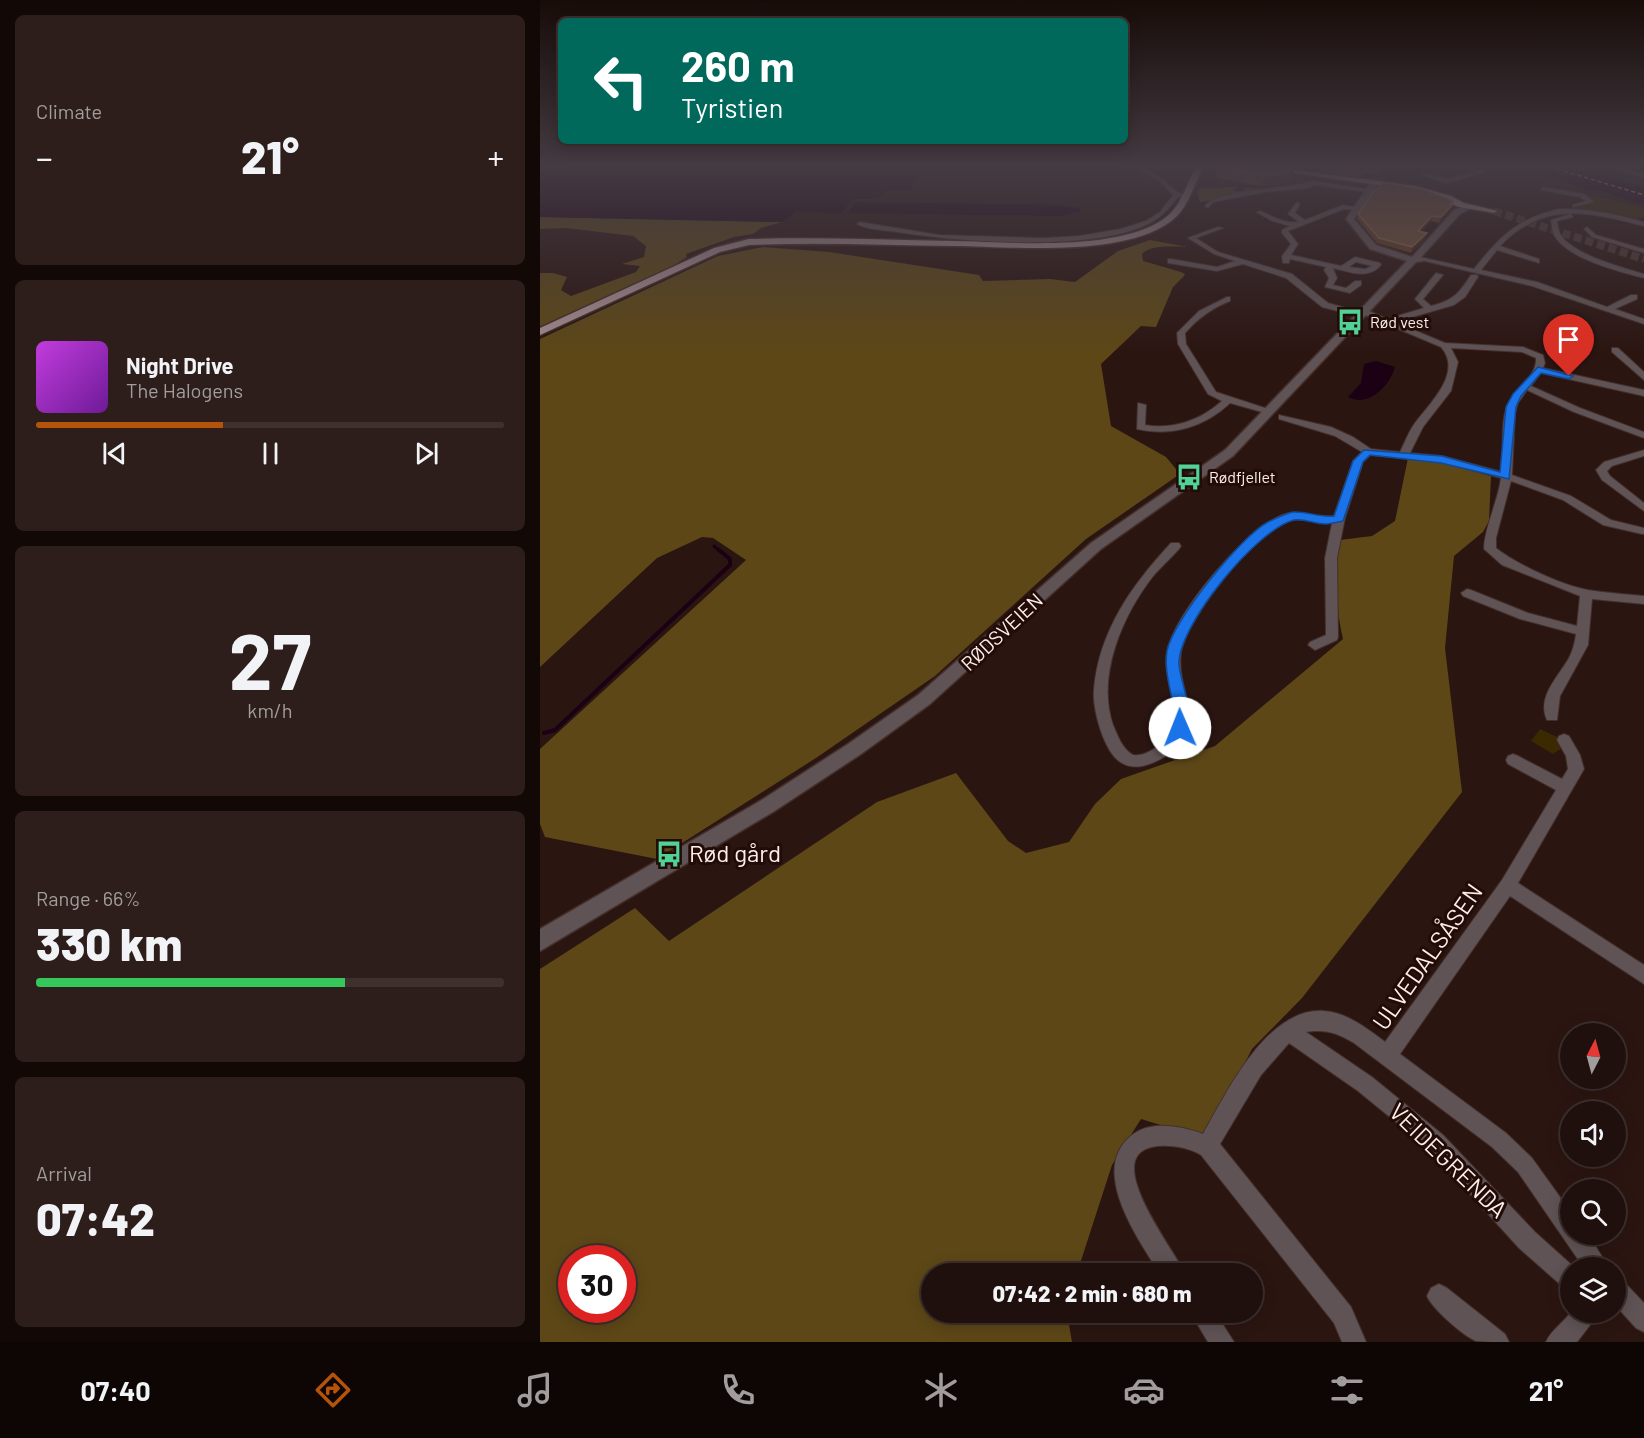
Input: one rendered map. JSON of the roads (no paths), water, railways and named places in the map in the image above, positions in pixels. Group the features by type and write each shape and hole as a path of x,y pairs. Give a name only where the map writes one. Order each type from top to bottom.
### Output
{"main road":[{"path":"540,332 706,254 740,244 776,241 1036,245 1123,237 1150,228"}],"street":[{"path":"882,228 939,237 1043,240 1079,238 1131,228"},
{"path":"1220,228 1191,238 1212,252 1289,276 1325,305 1388,321 1444,345 1530,351 1541,359 1538,370 1516,396 1511,407 1501,504 1490,549 1506,562 1539,578 1586,594 1644,600"},
{"path":"1289,276 1292,273 1286,256 1295,244 1284,231 1290,228"},
{"path":"1357,228 1373,247 1391,253 1475,274 1534,284 1644,321"},
{"name":"RØDSVEIEN","path":"540,941 785,794 898,719 954,675 1095,547 1131,518 1202,474 1229,453 1444,228"},
{"path":"1388,321 1457,300 1496,248 1517,228"},
{"path":"1555,228 1557,236 1562,241 1603,264 1644,276"},
{"path":"1587,229 1594,236 1644,251"},
{"path":"1496,248 1536,261"},
{"path":"1286,256 1343,268"},
{"path":"1171,261 1226,268 1244,261"},
{"path":"1331,265 1328,270 1333,278 1328,285 1330,288 1347,291 1358,283"},
{"path":"1430,310 1419,299 1439,275"},
{"path":"1607,310 1634,297"},
{"path":"1227,299 1202,313 1181,333 1180,338 1211,392 1228,400 1269,411"},
{"path":"1404,455 1418,426 1446,391 1454,362 1451,353 1444,345"},
{"path":"1615,350 1644,377"},
{"path":"1538,370 1644,393"},
{"path":"1526,386 1577,410 1644,435"},
{"path":"1142,405 1140,427 1174,427 1198,422 1218,411 1228,400"},
{"path":"1282,417 1318,426 1356,443 1368,452 1442,459 1505,476 1561,495 1606,523 1642,531"},
{"path":"1315,645 1332,636 1331,558 1339,518 1358,461 1368,452"},
{"path":"1644,453 1608,464 1601,470 1606,478 1644,508"},
{"path":"1175,546 1147,576 1134,596 1103,667 1100,685 1102,713 1118,751 1125,759 1138,762 1148,759 1174,739 1182,719 1173,665 1174,648 1183,627 1203,597 1248,544 1270,525 1285,518 1305,516 1326,521 1339,518"},
{"path":"1467,593 1524,616 1581,631"},
{"path":"1552,716 1551,696 1581,645 1586,594"},
{"name":"ULVEDALSÅSEN","path":"1387,1056 1508,885 1576,769 1573,755 1564,740"},
{"path":"1513,760 1564,788"},
{"name":"ULVEDALSÅSEN","path":"1508,885 1644,975"},
{"name":"VEIDEGRENDA","path":"1207,1146 1261,1056 1288,1031 1308,1022 1322,1020 1341,1025 1360,1036 1499,1140 1525,1165 1560,1215"},
{"name":"VEIDEGRENDA","path":"1288,1031 1365,1084 1436,1142 1527,1240 1560,1269"},
{"path":"1167,1263 1142,1227 1125,1184 1124,1165 1130,1149 1139,1141 1154,1135 1207,1146 1343,1315 1354,1342"},
{"path":"1439,1296 1497,1342"},
{"path":"1626,1301 1644,1320"},
{"path":"1209,1323 1222,1342"},
{"path":"1558,1342 1578,1323"}],"waterway":[{"path":"714,546 721,552"},
{"path":"544,733 555,730 730,565 730,559 719,550"}],"tunnel":[{"path":"1546,228 1644,259"}],"place":[{"name":"Rød vest","path":"1350,322"},
{"name":"Rødfjellet","path":"1189,477"},
{"name":"Rød gård","path":"669,854"}]}
